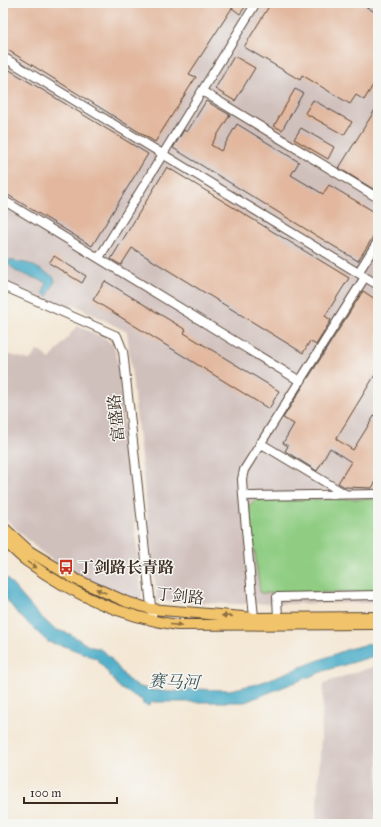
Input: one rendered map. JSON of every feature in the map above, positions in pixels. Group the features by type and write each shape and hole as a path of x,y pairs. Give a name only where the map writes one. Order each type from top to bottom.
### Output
{"main road":[{"name":"丁剑路","path":"3,527 29,551 74,580 127,602 151,609 254,618 378,617"},
{"name":"丁剑路","path":"3,539 27,562 73,591 124,613 153,621 177,625 206,626 378,624"}],"street":[{"path":"99,258 256,3"},
{"path":"3,57 378,285"},
{"path":"202,91 378,198"},
{"path":"3,200 300,381"},
{"path":"254,618 243,496 242,479 244,470 300,381 361,274 378,241"},
{"name":"富盛路","path":"3,286 117,336 123,351 153,621"},
{"path":"260,443 346,495"},
{"path":"243,496 378,494"},
{"path":"278,618 278,597 378,596"}],"shaded area":[{"path":"3,3 378,3 378,603 237,604 157,601 127,332 73,304 68,311 3,283"},
{"path":"77,326 105,338 114,346 118,363 142,599 136,601 98,586 63,568 39,550 3,517 3,353 30,360 38,350 50,359"},
{"path":"378,665 378,824 316,824 324,683"}],"green space":[{"path":"378,499 378,592 260,593 249,506 255,500"}],"water":[{"path":"9,260 30,264 54,277 55,281 48,296 43,293 46,285 45,282 15,271 8,263"},
{"path":"3,574 36,612 54,629 70,634 89,646 100,649 109,656 127,679 137,686 151,690 172,692 192,689 229,690 257,684 348,649 378,642 378,655 324,671 245,702 152,702 149,706 143,704 142,700 120,688 97,659 67,647 48,642 17,613 3,595"}],"building":[{"path":"8,3 248,3 240,14 232,8 189,74 196,77 155,142 3,47 3,12"},
{"path":"271,3 360,3 378,14 378,77 364,100 356,95 350,104 302,75 300,80 244,47"},
{"path":"234,56 255,68 235,101 215,89"},
{"path":"3,66 148,154 92,246 3,192"},
{"path":"295,89 303,93 282,130 274,126"},
{"path":"313,100 352,122 344,135 305,113"},
{"path":"206,101 230,115 211,145 221,151 237,124 299,162 291,175 323,194 329,185 378,214 378,229 358,261 173,148 184,130 187,132"},
{"path":"378,105 378,192 339,168"},
{"path":"301,128 334,147 328,159 294,139"},
{"path":"167,167 349,278 325,316 331,320 316,345 310,341 303,353 132,248 121,265 111,259"},
{"path":"54,256 86,276 82,283 49,263"},
{"path":"105,281 186,330 184,333 279,391 269,409 93,300"},
{"path":"363,291 378,301 378,370 336,439 353,450 378,410 378,478 372,488 345,487 338,483 351,462 330,448 317,471 285,451 288,446 283,443 294,424 283,418"}],"place":[{"name":"丁剑路长青路","path":"66,567"}],"water label":[{"name":"赛马河","path":"174,682"}]}
